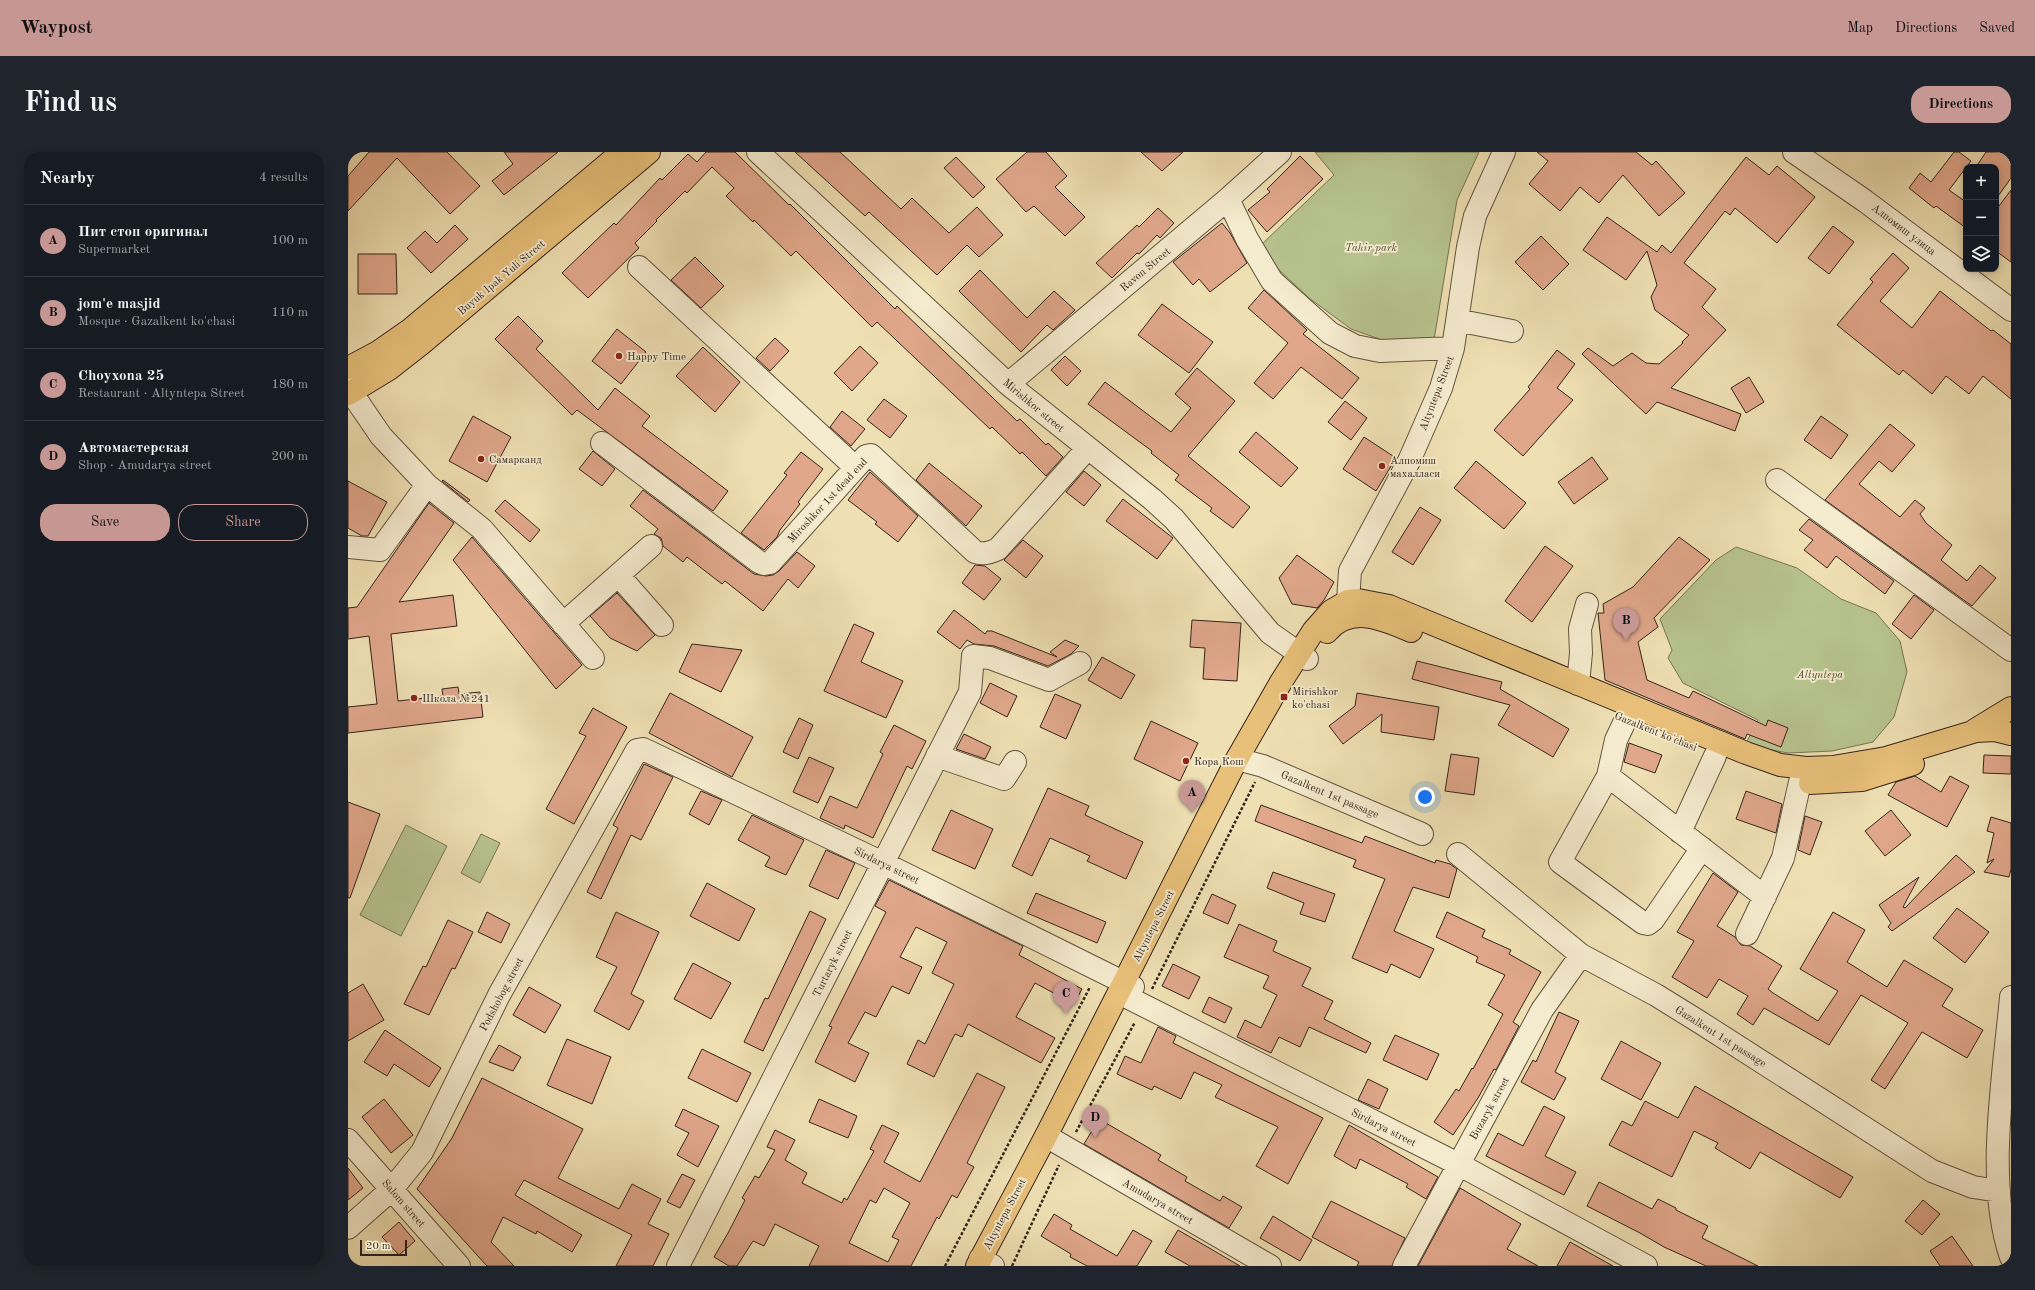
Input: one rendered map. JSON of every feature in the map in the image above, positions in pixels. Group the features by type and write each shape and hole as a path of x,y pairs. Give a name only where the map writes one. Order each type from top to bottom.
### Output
{"main road":[{"name":"Buyuk Ipak Yuli Street","path":"348,368 378,352 411,330 622,152"},
{"name":"Buyuk Ipak Yuli Street","path":"349,390 389,369 421,344 649,152"},
{"name":"Gazalkent ko'chasi","path":"1347,609 1368,600 1389,606 1578,684 1629,713 1715,756 1758,774 1776,779 1800,782 1849,782 1879,775 1934,755 1967,734 2000,717 2011,708"},
{"name":"Altyntepa Street","path":"986,1264 1242,760 1303,657 1322,620 1331,611 1347,609"},
{"name":"Gazalkent ko'chasi","path":"1347,609 1364,616 1386,621 1629,713 1780,765 1793,767 1833,768 1899,754 1967,734"},
{"path":"1967,734 1986,730 2004,731 2011,734"}],"street":[{"name":"Mirishkor street","path":"758,152 1008,384 1152,499 1174,519 1270,634 1303,657"},
{"name":"Ravon Street","path":"1008,384 1228,199 1280,152"},
{"name":"Altyntepa Street","path":"1347,609 1350,571 1409,461 1441,388 1453,348 1468,247 1475,216 1504,152"},
{"name":"Алпомиш улица","path":"1794,152 1865,201 2011,310"},
{"path":"1228,199 1247,239 1272,281 1330,333 1355,346 1380,351 1453,348"},
{"path":"639,266 855,467"},
{"path":"1466,322 1512,331"},
{"path":"349,390 381,436 427,485 482,529 593,658"},
{"name":"Miroshkor 1st dead end","path":"602,443 759,562 764,564 770,563 866,456 871,455 974,552 986,553 998,549 1088,449"},
{"path":"1777,480 2011,650"},
{"path":"348,547 380,550 427,485"},
{"path":"564,624 619,576 650,546"},
{"path":"619,576 662,625"},
{"path":"1578,684 1581,653 1580,630 1587,604"},
{"name":"Turtaryk street","path":"678,1266 936,756 970,692 973,656 990,658 1049,680 1080,663"},
{"path":"1629,713 1616,740 1608,776 1560,862 1563,866 1643,923 1648,924 1653,920 1702,848"},
{"name":"Sirdarya street","path":"640,749 650,752 883,863 1099,970 1126,990 1458,1164 1646,1266"},
{"name":"Podshobog street","path":"348,1228 392,1190 422,1152 499,995 637,750 640,749"},
{"path":"936,756 1004,779 1015,762"},
{"path":"1680,832 1715,756"},
{"name":"Gazalkent 1st passage","path":"1242,760 1422,834"},
{"path":"1608,776 1765,897"},
{"path":"1747,934 1783,858 1800,782"},
{"name":"Gazalkent 1st passage","path":"1458,854 1581,955 1656,995 1932,1171 1973,1187 1999,1192"},
{"name":"Buzaryk street","path":"1404,1266 1542,1010 1581,955"},
{"path":"2011,997 1998,1140 1999,1192 2004,1229 2011,1257"},
{"name":"Amudarya street","path":"1050,1138 1270,1266"},
{"name":"Salom street","path":"348,1140 459,1266"}],"path":[{"path":"944,1266 1099,970"}],"green space":[{"name":"Tahir park","path":"1315,152 1479,152 1457,200 1434,340 1388,342 1351,329 1309,298 1277,268 1261,245 1334,175"},
{"name":"Altyntepa","path":"1736,547 1797,568 1841,599 1876,613 1900,641 1907,672 1894,717 1873,742 1832,751 1788,753 1745,745 1758,720 1683,683 1668,658 1672,650 1660,619 1716,560"},
{"path":"406,825 447,846 401,936 360,915"},
{"path":"481,834 500,843 480,883 461,873"}],"building":[{"path":"369,152 447,152 480,186 450,214 397,158 348,211 348,176"},
{"path":"504,152 558,152 504,195 492,181 513,164"},
{"path":"706,152 735,152 789,205 790,204 895,309 897,306 1017,421 1020,419 1046,445 1048,443 1063,457 1046,476 1022,452 1020,454 992,427 990,429 877,322 872,327 796,251 791,256 754,220 753,222 726,196 734,188 712,167 687,193 685,191 656,220 657,221 635,243 639,248 588,298 562,273 614,223 616,225 660,178 662,180 688,154 697,162"},
{"path":"795,152 840,152 901,209 912,198 949,233 977,207 1003,235 979,257 967,245 937,275 869,212 865,216"},
{"path":"1027,152 1046,152 1067,176 1055,187 1085,217 1065,236 1034,206 1026,212 996,179"},
{"path":"1141,152 1183,152 1162,171"},
{"path":"1537,152 1636,152 1652,165 1656,161 1685,193 1659,216 1623,175 1599,203 1580,187 1560,211 1529,184 1548,161"},
{"path":"1954,152 1959,152 1971,161 1969,164 1963,164 1963,172 1949,190 1963,200 1963,226 1936,206 1934,208 1909,188 1920,173 1931,182"},
{"path":"1986,152 2002,152 2011,158 2011,178 1999,195 1999,164 1978,164"},
{"path":"1300,156 1323,179 1267,232 1248,210 1270,192 1267,189"},
{"path":"956,157 985,187 973,198 944,168"},
{"path":"1746,157 1769,175 1777,166 1815,197 1777,243 1735,208 1730,215 1725,211 1684,263 1716,289 1702,307 1726,330 1671,388 1741,414 1735,431 1657,402 1646,414 1582,354 1588,348 1613,366 1632,353 1646,363 1659,364 1683,343 1682,342 1689,335 1655,310 1651,297 1657,285 1647,251 1626,280 1583,250 1607,217 1657,252 1662,245 1671,253"},
{"path":"2011,190 2011,262 1999,253 1999,206"},
{"path":"1158,208 1174,223 1160,238 1157,235 1139,254 1137,253 1112,278 1096,263 1137,225 1139,227"},
{"path":"1222,223 1230,233 1247,263 1210,292 1199,279 1193,285 1173,262"},
{"path":"455,225 468,239 431,273 407,248 425,231 437,243"},
{"path":"1833,226 1854,242 1829,274 1808,258"},
{"path":"1541,236 1569,264 1543,290 1515,262"},
{"path":"1893,253 1909,268 1880,301 1912,328 1940,291 1991,331 1993,330 2011,344 2011,399 1983,376 1969,394 1946,376 1932,394 1903,370 1899,375 1837,325 1873,282 1870,279"},
{"path":"358,254 396,254 397,294 358,294"},
{"path":"695,257 724,286 701,308 671,280"},
{"path":"980,270 1027,318 1054,291 1075,310 1053,330 1047,325 1021,352 959,291"},
{"path":"1264,290 1307,330 1303,334 1359,378 1342,399 1301,367 1273,399 1254,383 1288,343 1248,308"},
{"path":"1162,304 1213,342 1189,373 1138,335"},
{"path":"518,316 543,341 536,349 598,410 615,388 650,416 642,426 728,491 713,511 577,410 572,415 495,339"},
{"name":"Happy Time","path":"617,329 646,352 621,384 592,361"},
{"path":"775,338 789,351 770,371 756,358"},
{"path":"860,346 878,363 852,391 834,373"},
{"path":"703,347 740,382 715,412 676,376"},
{"path":"1557,350 1575,364 1557,388 1573,400 1523,456 1494,430 1530,389 1528,387"},
{"path":"1065,356 1081,371 1067,386 1051,370"},
{"path":"1197,368 1235,401 1188,456 1250,507 1233,528 1210,511 1212,508 1175,480 1179,475 1151,453 1152,451 1088,404 1105,382 1171,432 1191,408 1175,394"},
{"path":"1749,377 1764,402 1746,413 1731,388"},
{"path":"884,399 907,416 890,438 867,420"},
{"path":"1345,401 1367,418 1351,440 1328,422"},
{"path":"842,411 865,429 851,446 830,427"},
{"path":"473,416 511,437 487,482 449,461"},
{"path":"1821,416 1848,435 1831,459 1804,440"},
{"path":"1890,424 1915,445 1892,472 1879,461 1859,484 1900,517 1915,500 1925,508 1920,514 1926,523 1952,545 1941,560 1967,581 1980,565 1996,578 1972,606 1825,500"},
{"path":"1256,432 1298,468 1281,487 1239,452"},
{"path":"1364,437 1396,458 1376,491 1343,469"},
{"path":"593,451 615,469 602,486 579,469"},
{"path":"801,452 823,469 798,502 800,504 780,530 777,537 764,550 741,533 787,475 784,473"},
{"path":"1592,457 1608,479 1574,504 1558,482"},
{"path":"1476,461 1526,503 1504,529 1454,488"},
{"path":"929,463 982,506 966,526 916,480"},
{"path":"1084,471 1101,485 1084,506 1066,492"},
{"path":"870,472 918,516 898,542 875,524 877,522 848,500"},
{"path":"443,480 470,500 468,502 442,481"},
{"path":"348,481 387,502 368,536 362,536 348,528"},
{"path":"643,490 754,574 766,576 773,575 779,571 797,552 815,566 798,588 788,579 763,611 725,581 722,584 687,557 683,562 663,546 661,538 654,534 658,529 630,506"},
{"path":"1123,499 1173,538 1157,559 1106,521"},
{"path":"505,500 540,530 530,542 495,511"},
{"path":"429,503 454,523 399,602 453,595 457,626 391,634 398,701 443,696 442,689 458,687 459,694 480,692 483,717 348,733 348,707 377,704 369,636 348,639 348,608 357,607"},
{"path":"1420,507 1441,520 1413,565 1392,552"},
{"path":"1809,519 1894,581 1885,594 1836,556 1827,568 1804,550 1813,540 1799,530"},
{"path":"472,537 582,665 556,689 453,560"},
{"path":"1679,537 1710,560 1654,618 1658,627 1638,642 1647,680 1689,698 1693,691 1766,726 1768,720 1788,728 1781,747 1747,734 1745,739 1605,680 1598,613 1604,613 1603,604 1633,587"},
{"path":"1023,540 1043,556 1026,578 1004,560"},
{"path":"1545,546 1573,566 1532,622 1505,601"},
{"path":"1297,555 1334,582 1324,600 1317,608 1292,604 1279,578"},
{"path":"975,565 985,566 1001,579 984,600 962,583"},
{"path":"617,593 655,635 637,651 610,638 590,616"},
{"path":"1914,595 1934,610 1911,639 1892,624"},
{"path":"954,610 985,634 987,631 992,631 1057,657 1050,652 1065,640 1079,646 1071,654 1048,666 994,646 974,644 967,640 960,649 937,632"},
{"path":"1192,620 1241,623 1237,681 1203,679 1205,648 1190,647"},
{"path":"854,624 874,633 861,662 903,681 886,718 824,691"},
{"path":"692,644 742,650 721,692 679,672"},
{"path":"1102,657 1135,675 1121,699 1088,680"},
{"path":"1417,661 1502,682 1500,689 1569,729 1553,757 1498,725 1510,705 1412,679"},
{"path":"990,683 1017,696 1007,717 980,703"},
{"path":"670,693 753,737 732,777 649,733"},
{"path":"1357,693 1439,707 1434,740 1381,732 1382,714 1343,744 1329,726 1355,706"},
{"path":"1055,694 1081,705 1066,739 1040,727"},
{"path":"593,708 627,727 574,824 546,809 586,736 579,733"},
{"path":"799,718 813,725 798,759 783,752"},
{"path":"1151,721 1198,743 1180,781 1134,759"},
{"path":"894,725 926,741 912,769 907,766 873,838 845,825 844,829 820,818 830,796 857,808 883,754 880,752"},
{"path":"964,734 991,747 985,759 956,749"},
{"path":"1629,743 1662,755 1655,773 1624,762"},
{"path":"1451,754 1479,758 1474,795 1445,791"},
{"path":"1984,755 2011,756 2011,774 1983,773"},
{"path":"809,757 834,768 818,803 793,792"},
{"path":"644,764 673,777 641,840 631,835 601,899 587,892 618,828 613,825"},
{"path":"1915,776 1941,792 1950,776 1969,786 1947,827 1888,795 1896,782"},
{"path":"1048,788 1089,806 1085,815 1143,842 1126,879 1087,861 1090,856 1050,838 1032,876 1012,866"},
{"path":"701,791 722,800 709,825 689,814"},
{"path":"1746,791 1782,804 1776,833 1736,819"},
{"path":"348,802 380,814 350,898 348,898"},
{"path":"1261,805 1362,843 1365,836 1435,863 1436,860 1450,864 1457,869 1449,898 1413,887 1394,931 1434,949 1420,978 1391,964 1387,973 1352,958 1385,879 1353,867 1356,860 1255,821"},
{"path":"951,810 993,829 975,869 932,850"},
{"path":"1891,810 1911,835 1885,856 1865,831"},
{"path":"752,815 804,840 786,875 765,866 770,857 738,840"},
{"path":"1805,816 1822,822 1810,855 1798,850"},
{"path":"1991,817 2011,823 2011,869 2009,877 1984,872 1994,859 1987,863 1994,833 1987,831"},
{"path":"826,850 855,863 838,899 809,886"},
{"path":"1956,855 1975,872 1892,931 1888,927 1891,923 1879,905 1919,877 1903,907 1905,908"},
{"path":"1273,872 1335,894 1325,922 1300,914 1304,903 1267,888"},
{"path":"1713,873 1738,892 1717,926 1735,937 1741,945 1750,946 1782,966 1768,989 1773,993 1818,1021 1838,991 1800,969 1833,912 1865,930 1847,962 1887,987 1904,960 1953,989 1942,1006 1983,1030 1967,1058 1922,1032 1885,1089 1871,1080 1908,1023 1861,995 1829,1045 1764,1008 1753,1025 1737,1014 1748,996 1719,979 1707,998 1672,977 1694,941 1677,932"},
{"path":"889,880 1023,946 1019,955 1082,989 1074,1004 1035,983 1016,1017 1055,1038 1041,1063 968,1024 962,1037 955,1034 934,1077 907,1064 918,1040 925,1044 954,984 932,973 947,942 916,927 900,957 922,967 909,994 892,986 876,1017 865,1012 848,1043 869,1053 855,1082 815,1062 832,1027 829,1026 886,912 875,906"},
{"path":"707,883 755,909 739,941 690,916"},
{"path":"1036,893 1106,922 1097,943 1027,913"},
{"path":"1212,894 1236,905 1228,924 1203,913"},
{"path":"1957,908 1989,932 1965,963 1933,938"},
{"path":"810,911 826,919 763,1051 744,1042 765,998 768,999"},
{"path":"487,912 510,924 501,943 478,932"},
{"path":"616,912 659,932 631,994 644,1001 629,1030 594,1011 617,967 596,957"},
{"path":"1447,912 1485,930 1482,937 1511,950 1509,954 1541,972 1513,1022 1519,1026 1496,1070 1494,1069 1478,1098 1453,1135 1434,1122 1456,1089 1459,1091 1472,1068 1473,1069 1503,1014 1488,1005 1505,975 1476,962 1478,957 1436,937"},
{"path":"448,920 473,932 455,969 452,968 429,1015 404,1004 423,966 426,967"},
{"path":"1239,924 1277,941 1273,951 1311,968 1302,986 1333,1001 1324,1019 1371,1043 1366,1053 1309,1027 1300,1047 1279,1037 1271,1053 1237,1037 1245,1020 1261,1028 1277,995 1263,988 1269,976 1224,957"},
{"path":"693,963 731,983 711,1019 674,999"},
{"path":"1173,964 1200,977 1189,999 1162,986"},
{"path":"363,984 384,1020 348,1041 348,993"},
{"path":"529,987 561,1005 545,1033 513,1015"},
{"path":"1209,997 1232,1008 1225,1023 1202,1012"},
{"path":"1559,1012 1579,1021 1555,1072 1566,1078 1554,1100 1521,1082 1533,1060 1536,1062"},
{"path":"1158,1027 1176,1036 1173,1043 1323,1118 1288,1184 1256,1166 1278,1127 1215,1097 1222,1085 1194,1072 1181,1099 1154,1086 1152,1090 1117,1074 1125,1056 1141,1063"},
{"path":"385,1030 441,1068 429,1087 394,1064 387,1076 364,1062"},
{"path":"1395,1035 1439,1054 1427,1080 1383,1060"},
{"path":"567,1039 611,1057 592,1104 547,1085"},
{"path":"1621,1041 1661,1063 1641,1100 1601,1079"},
{"path":"499,1045 521,1057 513,1071 489,1062"},
{"path":"702,1049 751,1073 737,1102 688,1078"},
{"path":"977,1073 1005,1087 967,1163 974,1167 957,1198 952,1195 939,1219 937,1217 911,1266 809,1266 819,1246 775,1224 764,1246 753,1241 737,1266 729,1266 714,1257 745,1200 742,1198 755,1176 759,1178 775,1150 767,1147 775,1130 795,1140 785,1160 807,1173 802,1183 842,1203 844,1198 847,1200 874,1151 870,1149 882,1125 899,1133 884,1162 920,1182","holes":["884,1188 910,1203 892,1237 899,1240 888,1262 849,1243 870,1200 876,1203"]},
{"path":"482,1078 583,1129 558,1178 619,1209 632,1184 661,1199 648,1224 669,1234 653,1266 616,1266 632,1235 524,1180 515,1195 582,1235 572,1252 537,1231 536,1234 503,1217 491,1242 514,1266 487,1266 417,1189 452,1138"},
{"path":"1368,1079 1388,1089 1379,1109 1358,1100"},
{"path":"1695,1086 1853,1177 1840,1198 1760,1152 1750,1169 1715,1148 1718,1143 1694,1131 1672,1177 1609,1145 1622,1121 1632,1126 1645,1101 1678,1118"},
{"path":"384,1099 413,1135 391,1153 362,1117"},
{"path":"819,1099 857,1116 848,1138 809,1122"},
{"path":"1544,1106 1565,1117 1545,1156 1576,1172 1564,1195 1486,1156 1498,1133 1523,1146"},
{"path":"683,1109 719,1126 698,1167 677,1155 689,1133 675,1126"},
{"path":"1099,1119 1161,1155 1158,1160 1187,1177 1185,1181 1220,1201 1223,1196 1242,1207 1229,1228 1084,1144"},
{"path":"1349,1125 1438,1177 1426,1199 1406,1187 1408,1184 1360,1159 1356,1169 1334,1156"},
{"path":"348,1168 363,1188 348,1200"},
{"path":"682,1174 695,1180 680,1208 667,1202"},
{"path":"1599,1182 1652,1209 1658,1199 1676,1208 1676,1210 1708,1226 1702,1238 1758,1266 1706,1266 1664,1247 1587,1206"},
{"path":"1460,1188 1521,1224 1507,1249 1538,1266 1418,1266"},
{"path":"1923,1200 1940,1214 1922,1235 1905,1221"},
{"path":"1331,1201 1405,1238 1392,1266 1357,1266 1359,1262 1312,1237"},
{"path":"1054,1214 1072,1225 1070,1229 1117,1256 1133,1230 1152,1241 1137,1266 1087,1266 1070,1257 1071,1254 1041,1236"},
{"path":"1273,1216 1312,1240 1300,1261 1260,1238"},
{"path":"399,1222 415,1241 399,1255 382,1237"},
{"path":"1178,1230 1240,1266 1190,1266 1165,1252"},
{"path":"1952,1236 1973,1266 1940,1266 1930,1251"},
{"path":"1570,1242 1613,1266 1557,1266"}],"place":[{"name":"Happy Time","path":"619,356"},
{"name":"Самарканд","path":"481,459"},
{"name":"Алпомиш махалласи","path":"1382,466"},
{"name":"jom'e masjid","path":"1626,641"},
{"name":"Mirishkor ko'chasi","path":"1284,697"},
{"name":"Школа №241","path":"414,698"},
{"name":"Кора Кош","path":"1186,761"},
{"name":"Пит стоп оригинал","path":"1192,813"},
{"name":"Choyxona 25","path":"1066,1014"},
{"name":"Автомастерская","path":"1095,1138"}]}
